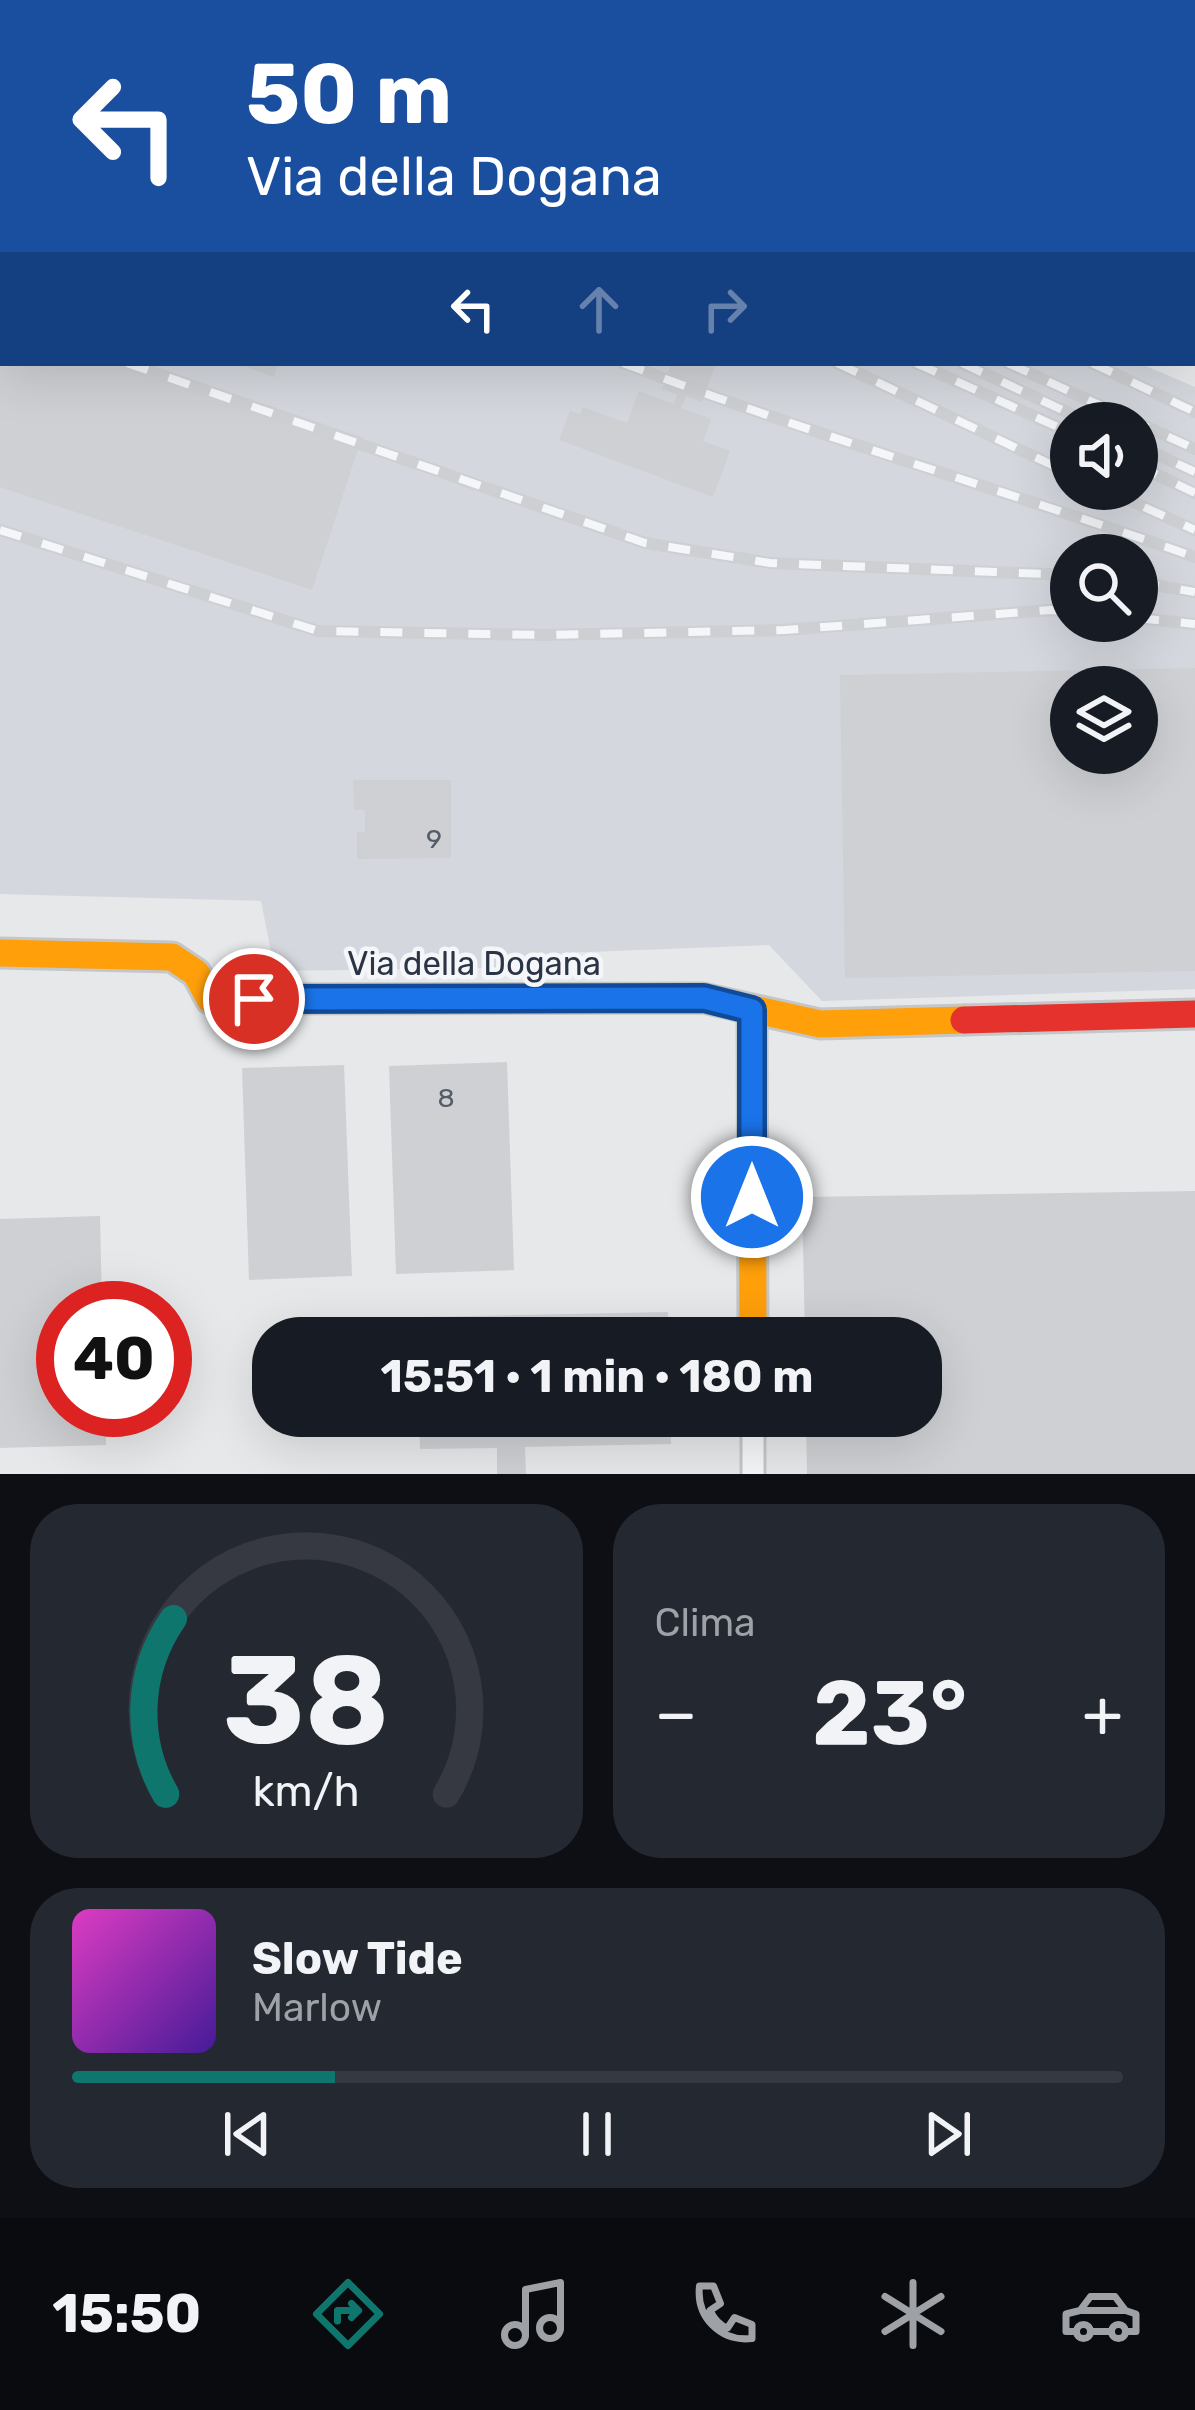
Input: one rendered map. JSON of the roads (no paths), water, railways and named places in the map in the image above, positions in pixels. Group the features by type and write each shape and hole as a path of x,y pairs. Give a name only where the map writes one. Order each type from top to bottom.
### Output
{"street":[{"name":"Via della Dogana","path":"0,953 172,957 196,973 209,999 704,998 820,1024 1195,1014"},
{"path":"752,1010 753,1317"},
{"path":"753,1437 753,1474"}],"railway":[{"path":"136,366 645,543 770,563 1050,574"},
{"path":"631,366 1195,557"},
{"path":"843,366 1050,464"},
{"path":"923,366 1050,424"},
{"path":"968,366 1050,404"},
{"path":"1015,366 1195,449"},
{"path":"1098,366 1195,412"},
{"path":"1158,455 1195,472"},
{"path":"1158,475 1195,493"},
{"path":"1151,510 1195,530"},
{"path":"0,530 318,631 544,635 784,630 1050,610"},
{"path":"1158,586 1195,592"},
{"path":"1158,620 1195,624"}]}
